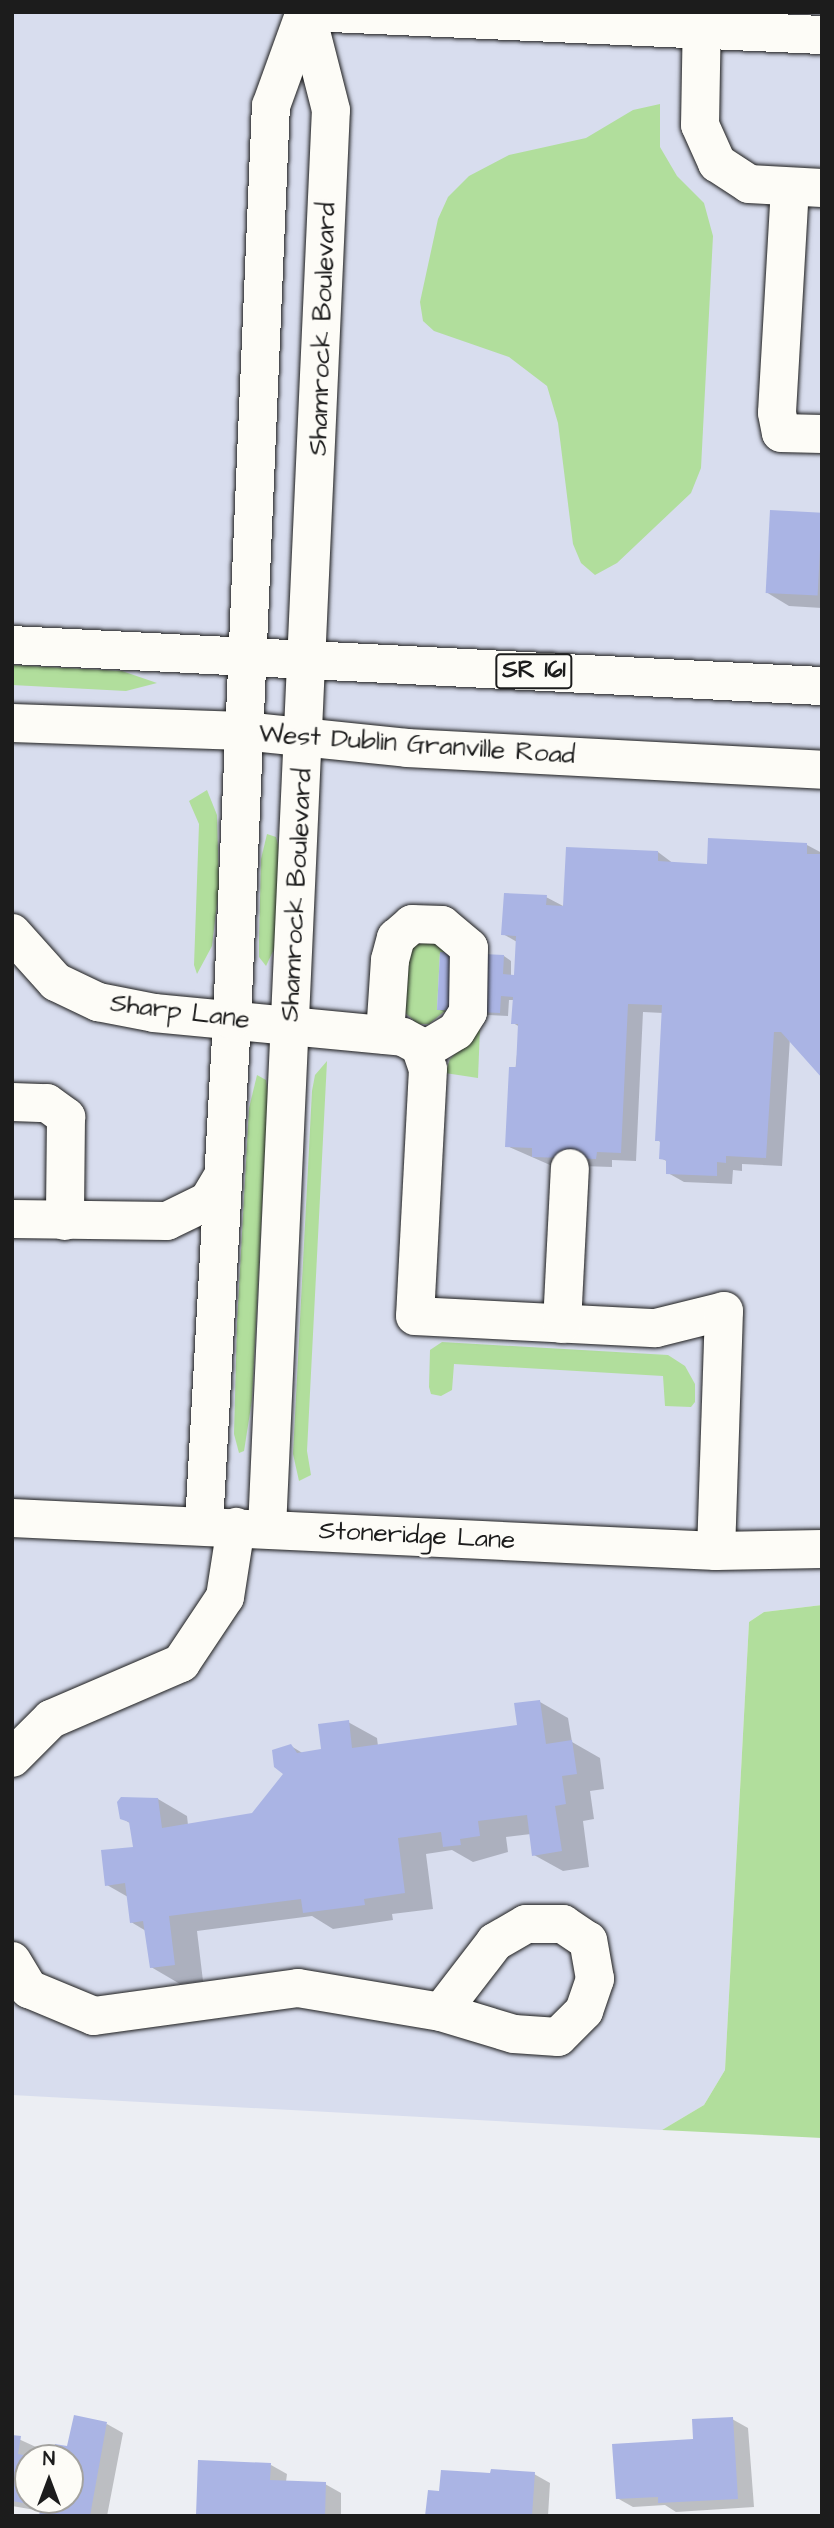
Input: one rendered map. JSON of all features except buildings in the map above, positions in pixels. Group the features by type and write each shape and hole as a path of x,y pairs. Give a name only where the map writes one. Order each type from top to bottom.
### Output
{"street":[{"name":"Shamrock Boulevard","path":"306,12 331,110 309,660 291,1025 236,1527 223,1175 232,1020 245,657 271,106 306,12"},
{"path":"309,12 702,20 822,35"},
{"path":"702,20 700,125 717,163 749,184 806,188 777,413 781,433 822,434"},
{"name":"SR 161","path":"12,645 822,686"},
{"name":"West Dublin Granville Road","path":"12,723 243,732 407,748 822,770"},
{"path":"385,1035 390,960 396,938 412,924 442,925 470,948 468,1012 456,1031 424,1051 428,1069 415,1316 663,1328 724,1311 716,1551"},
{"name":"Sharp Lane","path":"12,933 46,973 84,998 133,1010 408,1038 424,1051"},
{"path":"12,1102 47,1103 66,1117 65,1221"},
{"path":"562,1324 570,1168"},
{"path":"12,1220 167,1221 208,1201 223,1175"},
{"name":"Stoneridge Lane","path":"12,1518 716,1551 822,1549"},
{"path":"12,1758 51,1719 181,1663 225,1597 236,1527"},
{"path":"12,1961 29,1989 94,2016 299,1988 441,2012"}],"shaded area":[{"path":"12,12 822,12 822,1605 764,1612 749,1622 725,2070 704,2105 662,2130 12,2095"}],"green space":[{"path":"660,104 660,147 677,176 704,203 713,236 701,468 691,493 617,563 595,575 581,563 573,544 558,423 547,386 509,357 434,331 423,321 420,302 438,219 448,197 469,176 509,155 586,138 633,110"},
{"path":"12,665 122,671 157,683 126,691 12,685"},
{"path":"207,790 217,815 219,887 212,946 197,974 194,965 199,824 189,801"},
{"path":"267,834 276,837 279,848 275,947 266,966 259,957 259,942 261,859"},
{"path":"434,942 445,952 440,952 437,1009 446,1010 429,1024 418,1024 402,1010 407,951 415,944"},
{"path":"480,1028 478,1078 445,1073 450,1059"},
{"path":"327,1061 307,1451 311,1475 299,1481 293,1454 312,1091 315,1075"},
{"path":"257,1075 266,1080 268,1093 252,1400 244,1451 239,1453 234,1434 237,1323 249,1108"},
{"path":"442,1342 668,1355 685,1366 695,1384 695,1402 691,1407 665,1406 663,1376 454,1364 452,1390 441,1396 431,1394 430,1350"},
{"path":"822,1605 822,2138 662,2130 704,2105 725,2070 749,1622 764,1612"}]}
